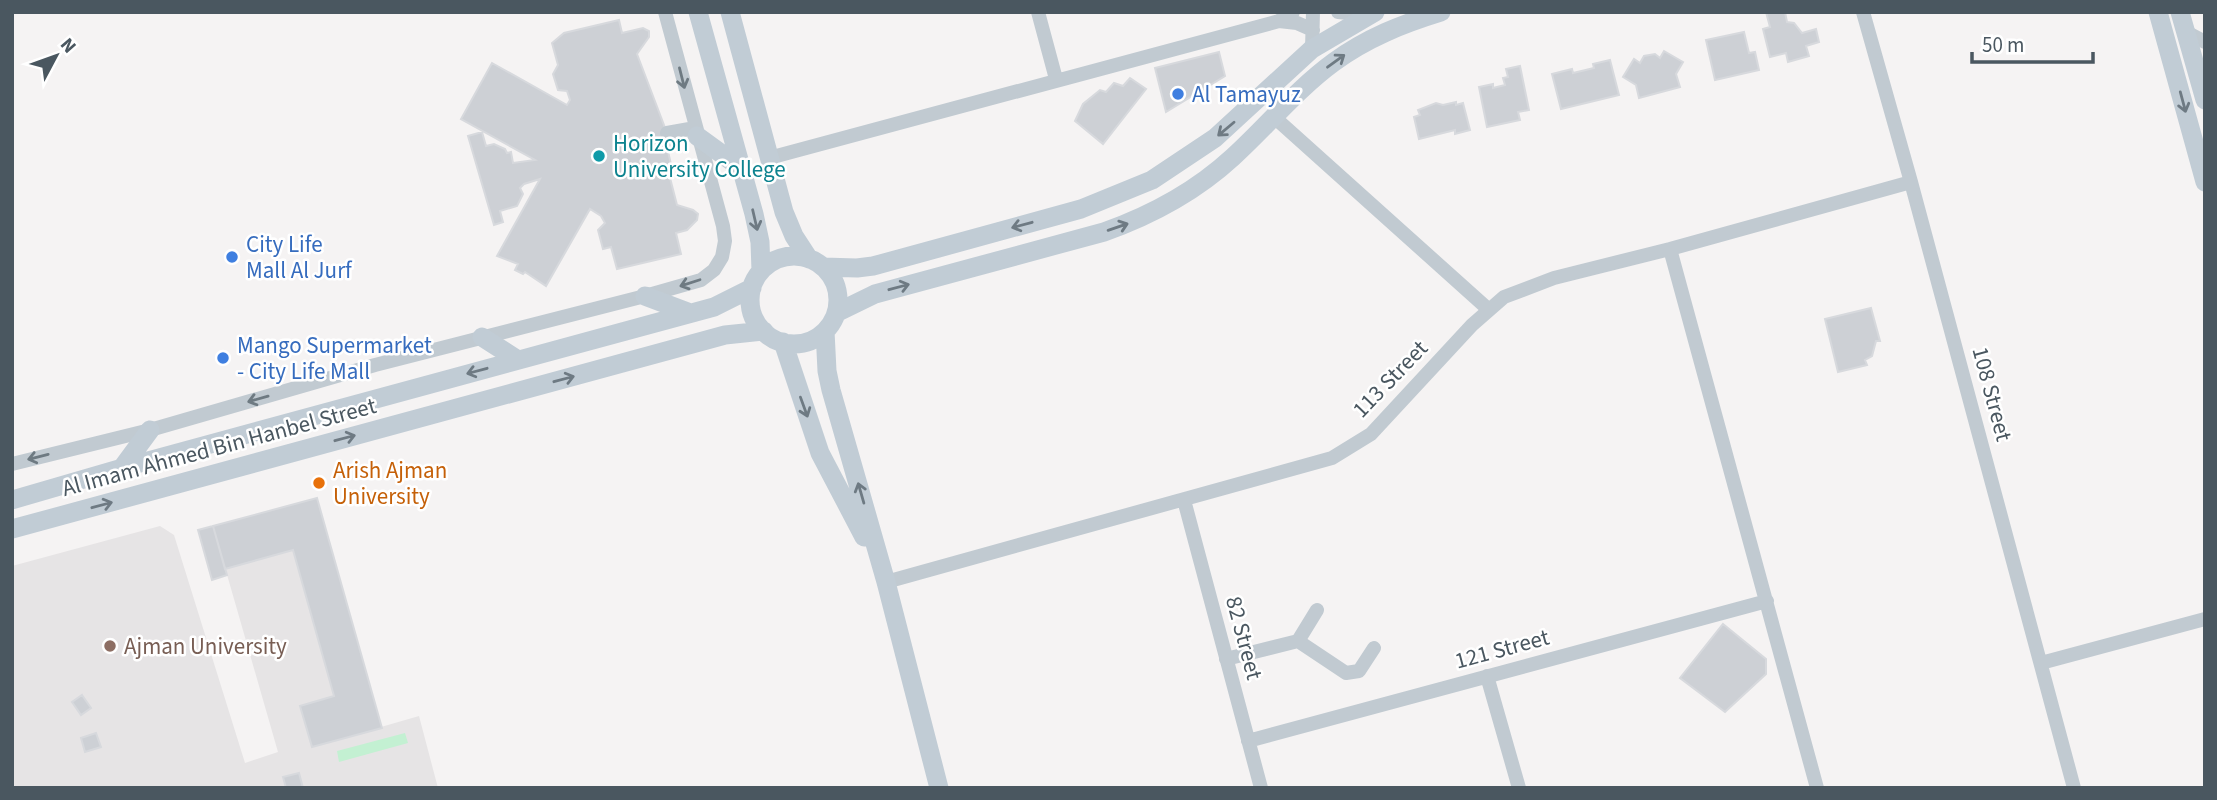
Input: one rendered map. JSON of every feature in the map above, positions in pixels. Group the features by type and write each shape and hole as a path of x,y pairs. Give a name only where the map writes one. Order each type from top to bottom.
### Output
{"street":[{"path":"12,464 150,430 482,337 701,280 714,270 722,257 725,242 723,226 665,12"},
{"path":"698,12 757,228 757,279 752,311 764,331 783,342 806,342 825,331 836,313 838,297 833,281 816,263 788,224 730,12"},
{"path":"1038,12 1056,79"},
{"path":"769,158 1279,21 1293,12"},
{"path":"1312,39 1313,12"},
{"path":"1338,12 1372,14"},
{"path":"836,313 875,294 1104,232 1134,221 1190,192 1232,158 1308,83 1363,43 1393,28 1441,12"},
{"name":"108 Street","path":"1863,12 2074,788"},
{"path":"2158,12 2205,182"},
{"path":"2180,12 2205,98"},
{"path":"757,279 778,259 799,256 816,263 873,266 1081,209 1129,191 1175,167 1215,138 1312,39 1372,14"},
{"path":"1279,21 1297,23 1312,39"},
{"path":"2186,32 2205,42"},
{"path":"1274,117 1488,309"},
{"path":"667,133 696,132 741,168"},
{"name":"113 Street","path":"886,582 1332,458 1353,447 1388,418 1488,309 1528,286 1911,181"},
{"path":"1670,249 1817,788"},
{"name":"Al Imam Ahmed Bin Hanbel Street","path":"12,500 724,303 757,279"},
{"path":"645,296 690,313"},
{"name":"Al Imam Ahmed Bin Hanbel Street","path":"12,529 725,335 764,331"},
{"path":"825,331 831,390 886,582 939,788"},
{"path":"482,337 518,360"},
{"path":"783,342 820,453 886,582"},
{"path":"122,468 150,430"},
{"name":"82 Street","path":"1184,500 1261,788"},
{"name":"121 Street","path":"1248,741 1768,601"},
{"path":"1226,659 1298,641 1317,610"},
{"path":"2041,663 2205,619"},
{"path":"1298,641 1346,673 1359,671 1374,648"},
{"path":"1487,676 1519,788"}],"shaded area":[{"name":"Ajman University","path":"317,498 381,727 419,716 438,788 12,788 12,566 160,526 174,535 245,763 278,752 213,526"}],"green space":[{"path":"405,733 408,743 339,762 337,751"}],"building":[{"path":"1766,12 1785,12 1787,22 1794,23 1802,33 1816,29 1819,42 1806,46 1809,56 1788,62 1786,53 1770,57 1763,29 1770,27"},
{"name":"Horizon University College","path":"619,20 622,33 643,28 649,31 649,37 637,54 667,133 673,173 669,174 677,205 693,210 698,214 697,220 687,230 676,233 681,254 617,269 611,247 603,249 598,230 605,223 601,216 590,209 546,286 525,272 523,274 515,270 518,264 497,256 540,179 520,188 523,194 517,206 500,211 503,222 494,225 468,136 482,132 486,146 494,144 505,149 507,153 511,152 513,163 535,160 461,119 492,63 567,105 570,100 567,91 558,90 553,74 558,65 552,43 564,33"},
{"path":"1744,32 1749,53 1755,52 1759,70 1715,80 1706,40"},
{"path":"1664,51 1683,62 1676,74 1680,87 1639,98 1636,85 1623,77 1634,59 1640,63 1644,56 1655,54 1660,58"},
{"name":"Al Tamayuz","path":"1219,52 1225,76 1166,112 1155,68"},
{"path":"1610,60 1619,95 1561,109 1552,74 1572,69 1573,73 1594,68 1593,64"},
{"path":"1520,66 1529,110 1518,112 1520,120 1487,127 1479,87 1505,85 1503,78 1508,77 1506,69"},
{"path":"1130,78 1146,89 1103,144 1075,121 1083,104 1100,90 1106,92 1114,83 1123,86"},
{"path":"1456,102 1456,105 1463,103 1470,130 1455,134 1455,130 1419,139 1414,117 1420,115 1418,110 1436,103 1443,105"},
{"path":"1871,308 1880,341 1876,341 1872,356 1865,360 1867,365 1838,372 1825,319"},
{"path":"317,498 382,728 312,747 300,706 334,696 293,550 225,569 213,526"},
{"path":"213,526 227,575 212,580 198,530"},
{"path":"1723,624 1766,659 1766,674 1725,712 1680,678"},
{"path":"82,695 91,708 81,715 72,702"},
{"path":"96,733 101,747 85,752 81,738"},
{"path":"299,773 303,788 286,788 283,777"}],"place":[{"name":"Al Tamayuz","path":"1178,94"},
{"name":"Horizon University College","path":"599,156"},
{"name":"City Life Mall Al Jurf","path":"232,257"},
{"name":"Mango Supermarket - City Life Mall","path":"223,358"},
{"name":"Arish Ajman University","path":"319,483"},
{"name":"Ajman University","path":"110,646"}]}
